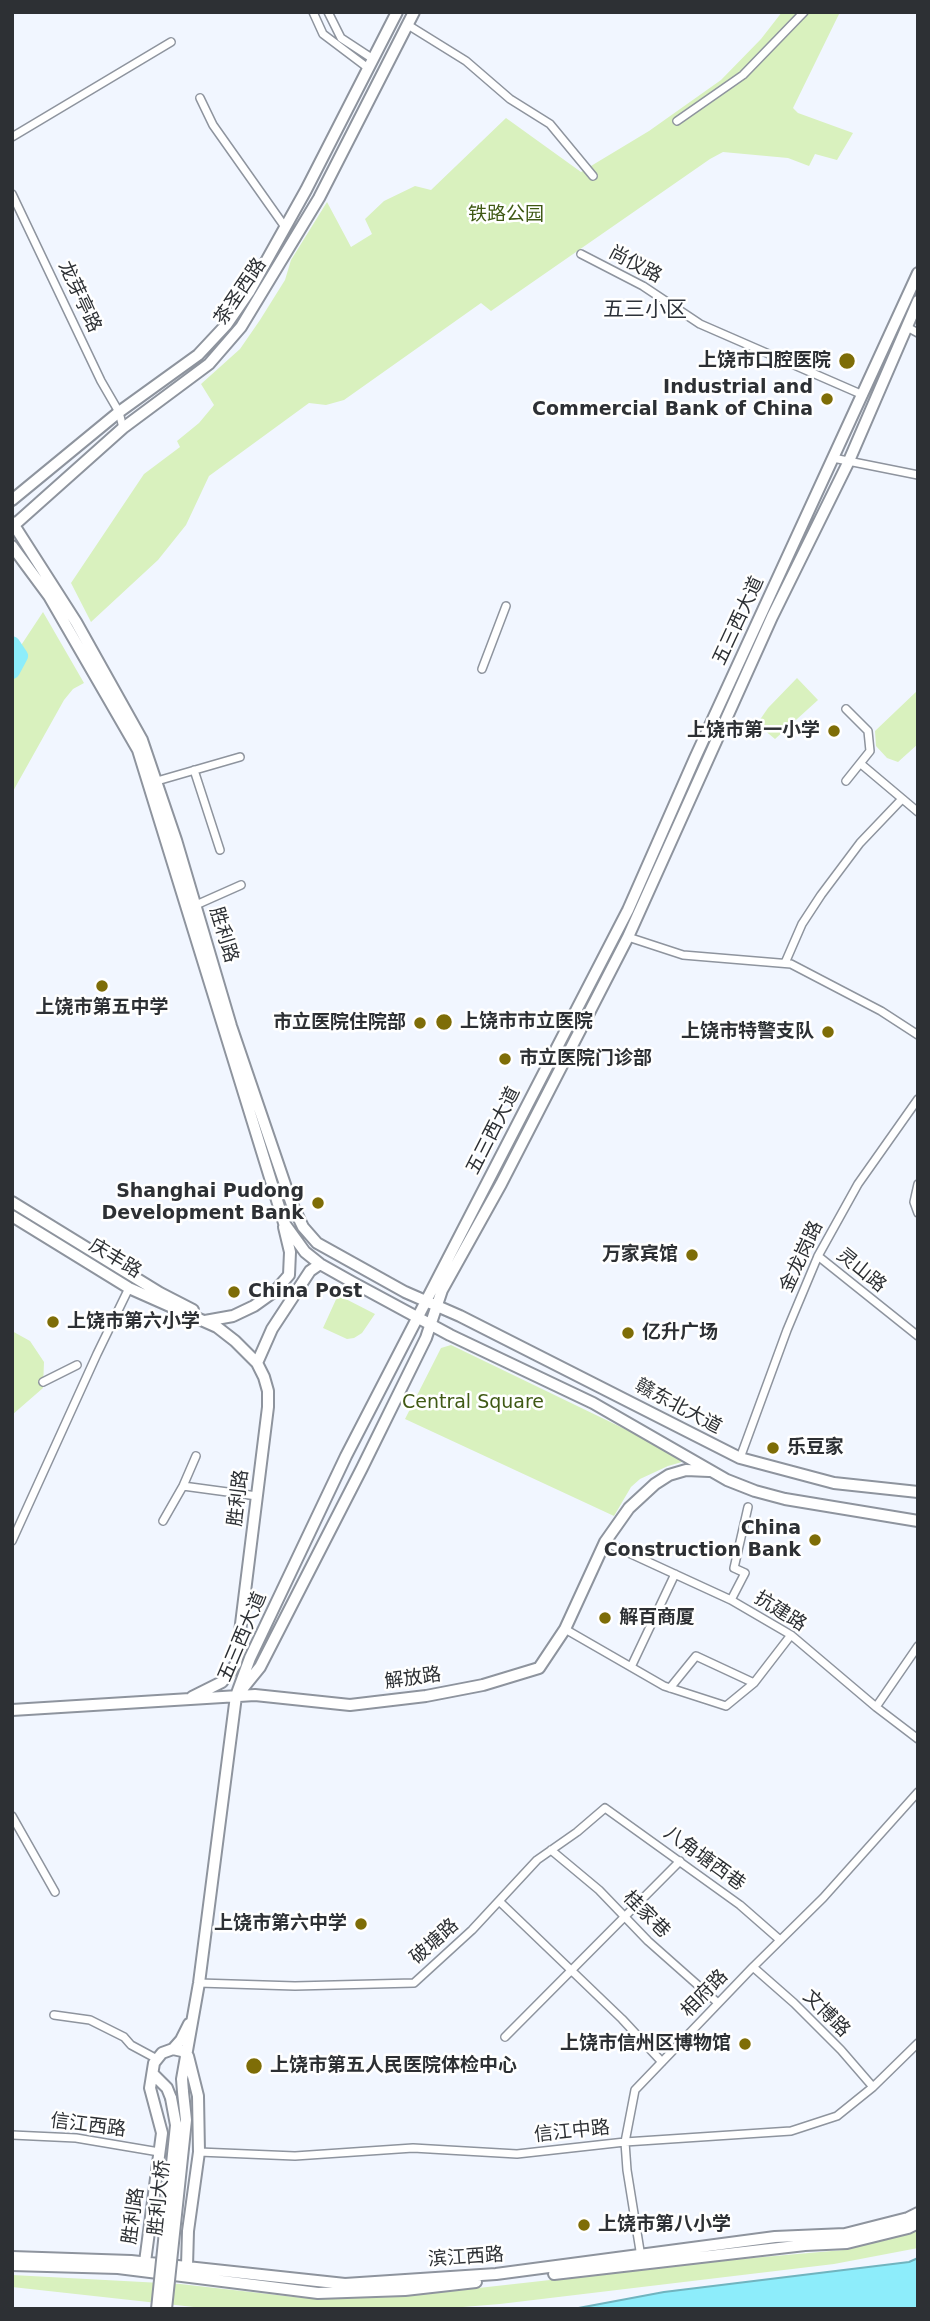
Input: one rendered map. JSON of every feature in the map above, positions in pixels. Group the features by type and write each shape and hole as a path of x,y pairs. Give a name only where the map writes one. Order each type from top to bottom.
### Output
{"main road":[{"name":"茶圣西路","path":"12,500 119,412 198,355 227,324 249,292 285,227 397,12"},
{"name":"茶圣西路","path":"13,524 123,428 209,364 241,327 319,198 414,12"},
{"name":"五三西大道","path":"236,1696 250,1658 346,1456 628,910 918,273"},
{"name":"五三西大道","path":"236,1696 260,1667 426,1338 442,1290 628,937 772,617 849,463 918,301"},
{"name":"胜利路","path":"13,524 76,622 142,740 254,1094 291,1202 303,1227 317,1242 332,1252 437,1307"},
{"name":"胜利路","path":"12,546 48,596 138,750 284,1223 305,1252 320,1264 417,1317 593,1403 710,1471 755,1491 785,1499 918,1521"},
{"path":"12,1202 208,1320 233,1316 254,1306 275,1291 289,1275 290,1252 284,1223"},
{"name":"庆丰路","path":"12,1216 129,1289 157,1303 208,1320"},
{"path":"257,1363 272,1329 310,1272 320,1264"},
{"name":"赣东北大道","path":"437,1307 740,1458 834,1483 918,1492"},
{"name":"胜利路","path":"186,1700 222,1682 236,1664 268,1391 257,1363 208,1320"},
{"name":"解放路","path":"12,1710 255,1695 349,1705 426,1696 483,1685 539,1668 565,1629 605,1542 629,1508 669,1475 686,1470 710,1471"},
{"path":"153,2074 154,2063 162,2053 173,2049 181,2040 193,2015 236,1696"},
{"name":"胜利大桥","path":"166,2309 186,2120 182,2079 193,2015"},
{"path":"173,2049 188,2056 198,2096 199,2152 188,2231 187,2266"},
{"name":"胜利路","path":"145,2262 162,2133 150,2088 153,2074"},
{"name":"胜利大桥","path":"153,2074 167,2088 176,2124 157,2309"},
{"name":"滨江西路","path":"12,2265 118,2268 318,2293 405,2290 642,2260 775,2237 845,2234 918,2213"},
{"name":"滨江西路","path":"12,2257 145,2262 345,2284 496,2274 847,2243 908,2228 918,2223"},
{"path":"149,2232 157,2240 174,2242 188,2231"}],"street":[{"path":"313,12 323,34 371,63"},
{"path":"328,12 341,38 371,63"},
{"path":"677,121 743,75 804,12"},
{"path":"408,26 466,61 510,99 550,124 593,176"},
{"path":"12,137 171,42"},
{"path":"200,98 213,125 285,227"},
{"name":"龙芽亭路","path":"12,194 101,381 119,412 123,428"},
{"name":"尚仪路","path":"580,254 643,286 700,324 863,395"},
{"path":"907,327 918,333"},
{"path":"833,458 918,475"},
{"path":"482,669 506,606"},
{"path":"846,709 868,731 870,751 846,781"},
{"path":"157,781 240,757"},
{"path":"861,764 918,812"},
{"path":"194,770 220,850"},
{"path":"785,963 802,924 821,895 860,843 902,799"},
{"path":"195,905 242,885"},
{"path":"628,937 683,955 785,963 881,1011 918,1035"},
{"name":"金龙岗路","path":"740,1458 818,1256 858,1184 918,1099"},
{"path":"918,1184 914,1202 918,1213"},
{"name":"灵山路","path":"818,1256 918,1336"},
{"path":"12,1541 129,1289"},
{"path":"43,1382 78,1365"},
{"path":"163,1521 196,1456"},
{"path":"183,1486 257,1496"},
{"path":"730,1600 745,1573 734,1568 748,1507"},
{"name":"抗建路","path":"605,1542 730,1600 791,1635 868,1701 918,1739"},
{"path":"631,1667 675,1574"},
{"path":"565,1629 670,1688 726,1706 754,1683 791,1635"},
{"path":"876,1707 918,1646"},
{"path":"670,1688 696,1657 754,1683"},
{"path":"859,1709 868,1701"},
{"name":"相府路","path":"642,2260 625,2142 635,2090 823,1898 918,1792"},
{"name":"破塘路","path":"199,1983 295,1986 414,1983 472,1930 537,1860 605,1808"},
{"name":"八角塘西巷","path":"605,1808 740,1905 779,1940"},
{"path":"12,1816 55,1892"},
{"name":"桂家巷","path":"551,1850 599,1890 648,1941 718,2003"},
{"path":"505,2037 680,1861"},
{"path":"499,1901 662,2062"},
{"name":"文博路","path":"753,1967 803,2012 873,2087"},
{"path":"54,2015 90,2020 124,2037 131,2045 157,2059"},
{"name":"信江中路","path":"199,2152 295,2156 413,2148 517,2154 625,2142 791,2131 837,2116 873,2087 918,2043"},
{"name":"信江西路","path":"12,2135 76,2138 159,2152"}],"green space":[{"name":"铁路公园","path":"782,12 840,12 793,108 798,113 853,133 837,160 815,154 809,166 788,158 723,152 491,311 481,303 344,400 326,405 309,403 209,476 186,525 158,560 91,622 71,583 144,474 180,447 177,441 199,423 214,405 201,384 240,349 285,280 291,260 327,202 351,247 372,234 365,219 384,201 415,186 431,190 506,118 581,172 649,131 721,80 761,39"},
{"path":"43,612 84,683 73,689 64,700 12,793 12,659"},
{"path":"797,678 818,700 775,739 757,724 768,708"},
{"path":"918,690 918,744 898,762 887,758 876,746 875,731"},
{"path":"338,1295 375,1314 362,1333 354,1338 347,1339 323,1328"},
{"path":"12,1331 30,1341 44,1362 43,1388 12,1415"},
{"name":"Central Square","path":"451,1345 689,1460 640,1479 631,1487 614,1516 405,1419 441,1348"},
{"path":"918,2231 918,2248 834,2264 438,2309 212,2309 12,2287 12,2275 180,2284 304,2298 398,2297 843,2250"}],"water":[{"path":"918,2258 918,2309 573,2309 664,2292 909,2262"}],"waterway":[{"path":"12,644 20,656 12,671"}],"place":[{"name":"上饶市口腔医院","path":"847,361"},
{"name":"Industrial and Commercial Bank of China","path":"827,399"},
{"name":"上饶市第一小学","path":"834,731"},
{"name":"上饶市第五中学","path":"102,986"},
{"name":"上饶市市立医院","path":"444,1022"},
{"name":"市立医院住院部","path":"420,1023"},
{"name":"上饶市特警支队","path":"828,1032"},
{"name":"市立医院门诊部","path":"505,1059"},
{"name":"Shanghai Pudong Development Bank","path":"318,1203"},
{"name":"万家宾馆","path":"692,1255"},
{"name":"China Post","path":"234,1292"},
{"name":"上饶市第六小学","path":"53,1322"},
{"name":"亿升广场","path":"628,1333"},
{"name":"乐豆家","path":"773,1448"},
{"name":"China Construction Bank","path":"815,1540"},
{"name":"解百商厦","path":"605,1618"},
{"name":"上饶市第六中学","path":"361,1924"},
{"name":"上饶市信州区博物馆","path":"745,2044"},
{"name":"上饶市第五人民医院体检中心","path":"254,2066"},
{"name":"上饶市第八小学","path":"584,2225"}],"district":[{"name":"五三小区","path":"645,311"}]}
